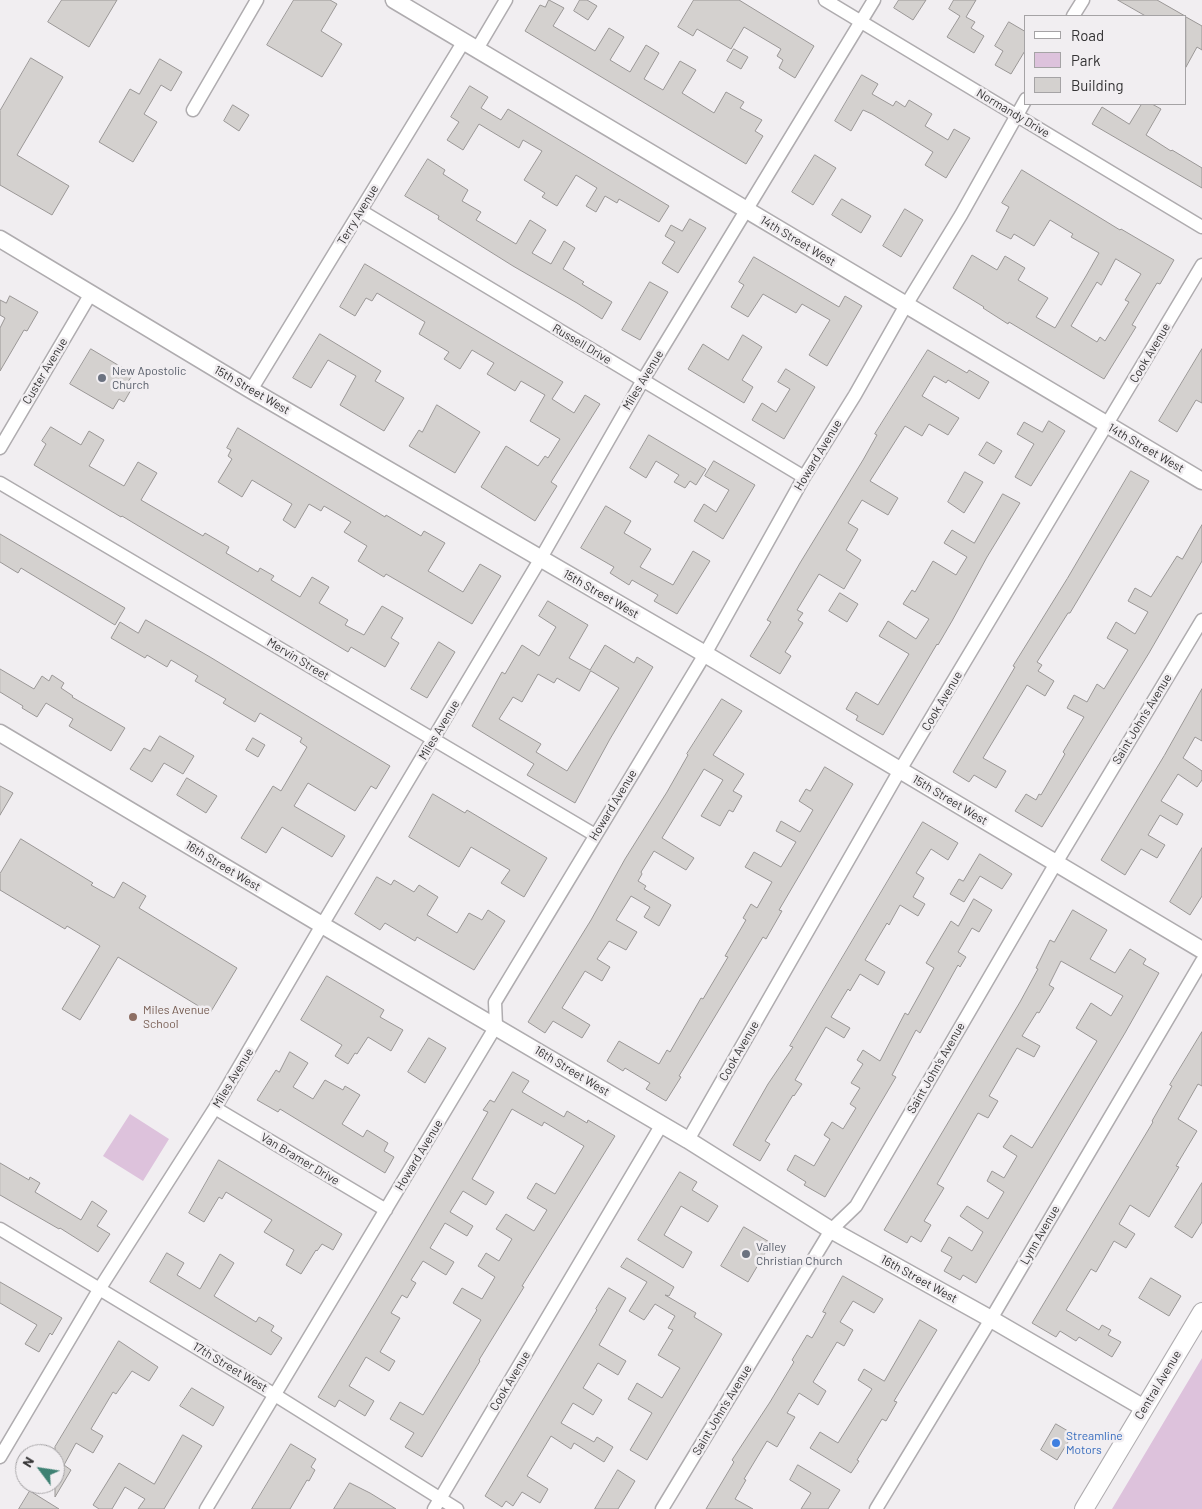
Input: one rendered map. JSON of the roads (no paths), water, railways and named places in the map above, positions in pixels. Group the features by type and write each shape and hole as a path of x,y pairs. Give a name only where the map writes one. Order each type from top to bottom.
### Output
{"main road":[{"name":"Central Avenue","path":"1084,1509 1202,1312"}],"street":[{"path":"193,110 257,0"},
{"name":"14th Street West","path":"394,0 1202,481"},
{"name":"Terry Avenue","path":"252,390 360,211 470,45 506,0"},
{"name":"Normandy Drive","path":"825,0 1202,227"},
{"name":"Miles Avenue","path":"0,1457 100,1288 215,1108 541,558 643,380 874,0"},
{"path":"1074,15 1083,0"},
{"name":"Howard Avenue","path":"206,1509 496,1026 495,1002 705,654 804,477 855,395 906,305 961,215 1024,102"},
{"name":"Russell Drive","path":"360,211 804,477"},
{"name":"15th Street West","path":"0,239 90,295 705,654 1202,950"},
{"name":"Cook Avenue","path":"688,1140 900,770 1202,265"},
{"name":"Custer Avenue","path":"0,448 90,295"},
{"name":"Mervin Street","path":"0,483 595,834"},
{"name":"Saint John's Avenue","path":"662,1509 831,1230 856,1206 1056,863 1202,620"},
{"name":"16th Street West","path":"0,733 322,925 662,1124 831,1230 1144,1408"},
{"name":"Lynn Avenue","path":"876,1509 991,1320 1202,960"},
{"name":"Van Bramer Drive","path":"215,1108 386,1210"},
{"name":"Cook Avenue","path":"437,1504 662,1124"},
{"name":"17th Street West","path":"0,1229 276,1395 437,1504 457,1509"}],"place":[{"name":"New Apostolic Church","path":"102,378"},
{"name":"Miles Avenue School","path":"133,1017"},
{"name":"Valley Christian Church","path":"746,1254"},
{"name":"Streamline Motors","path":"1056,1443"}]}
